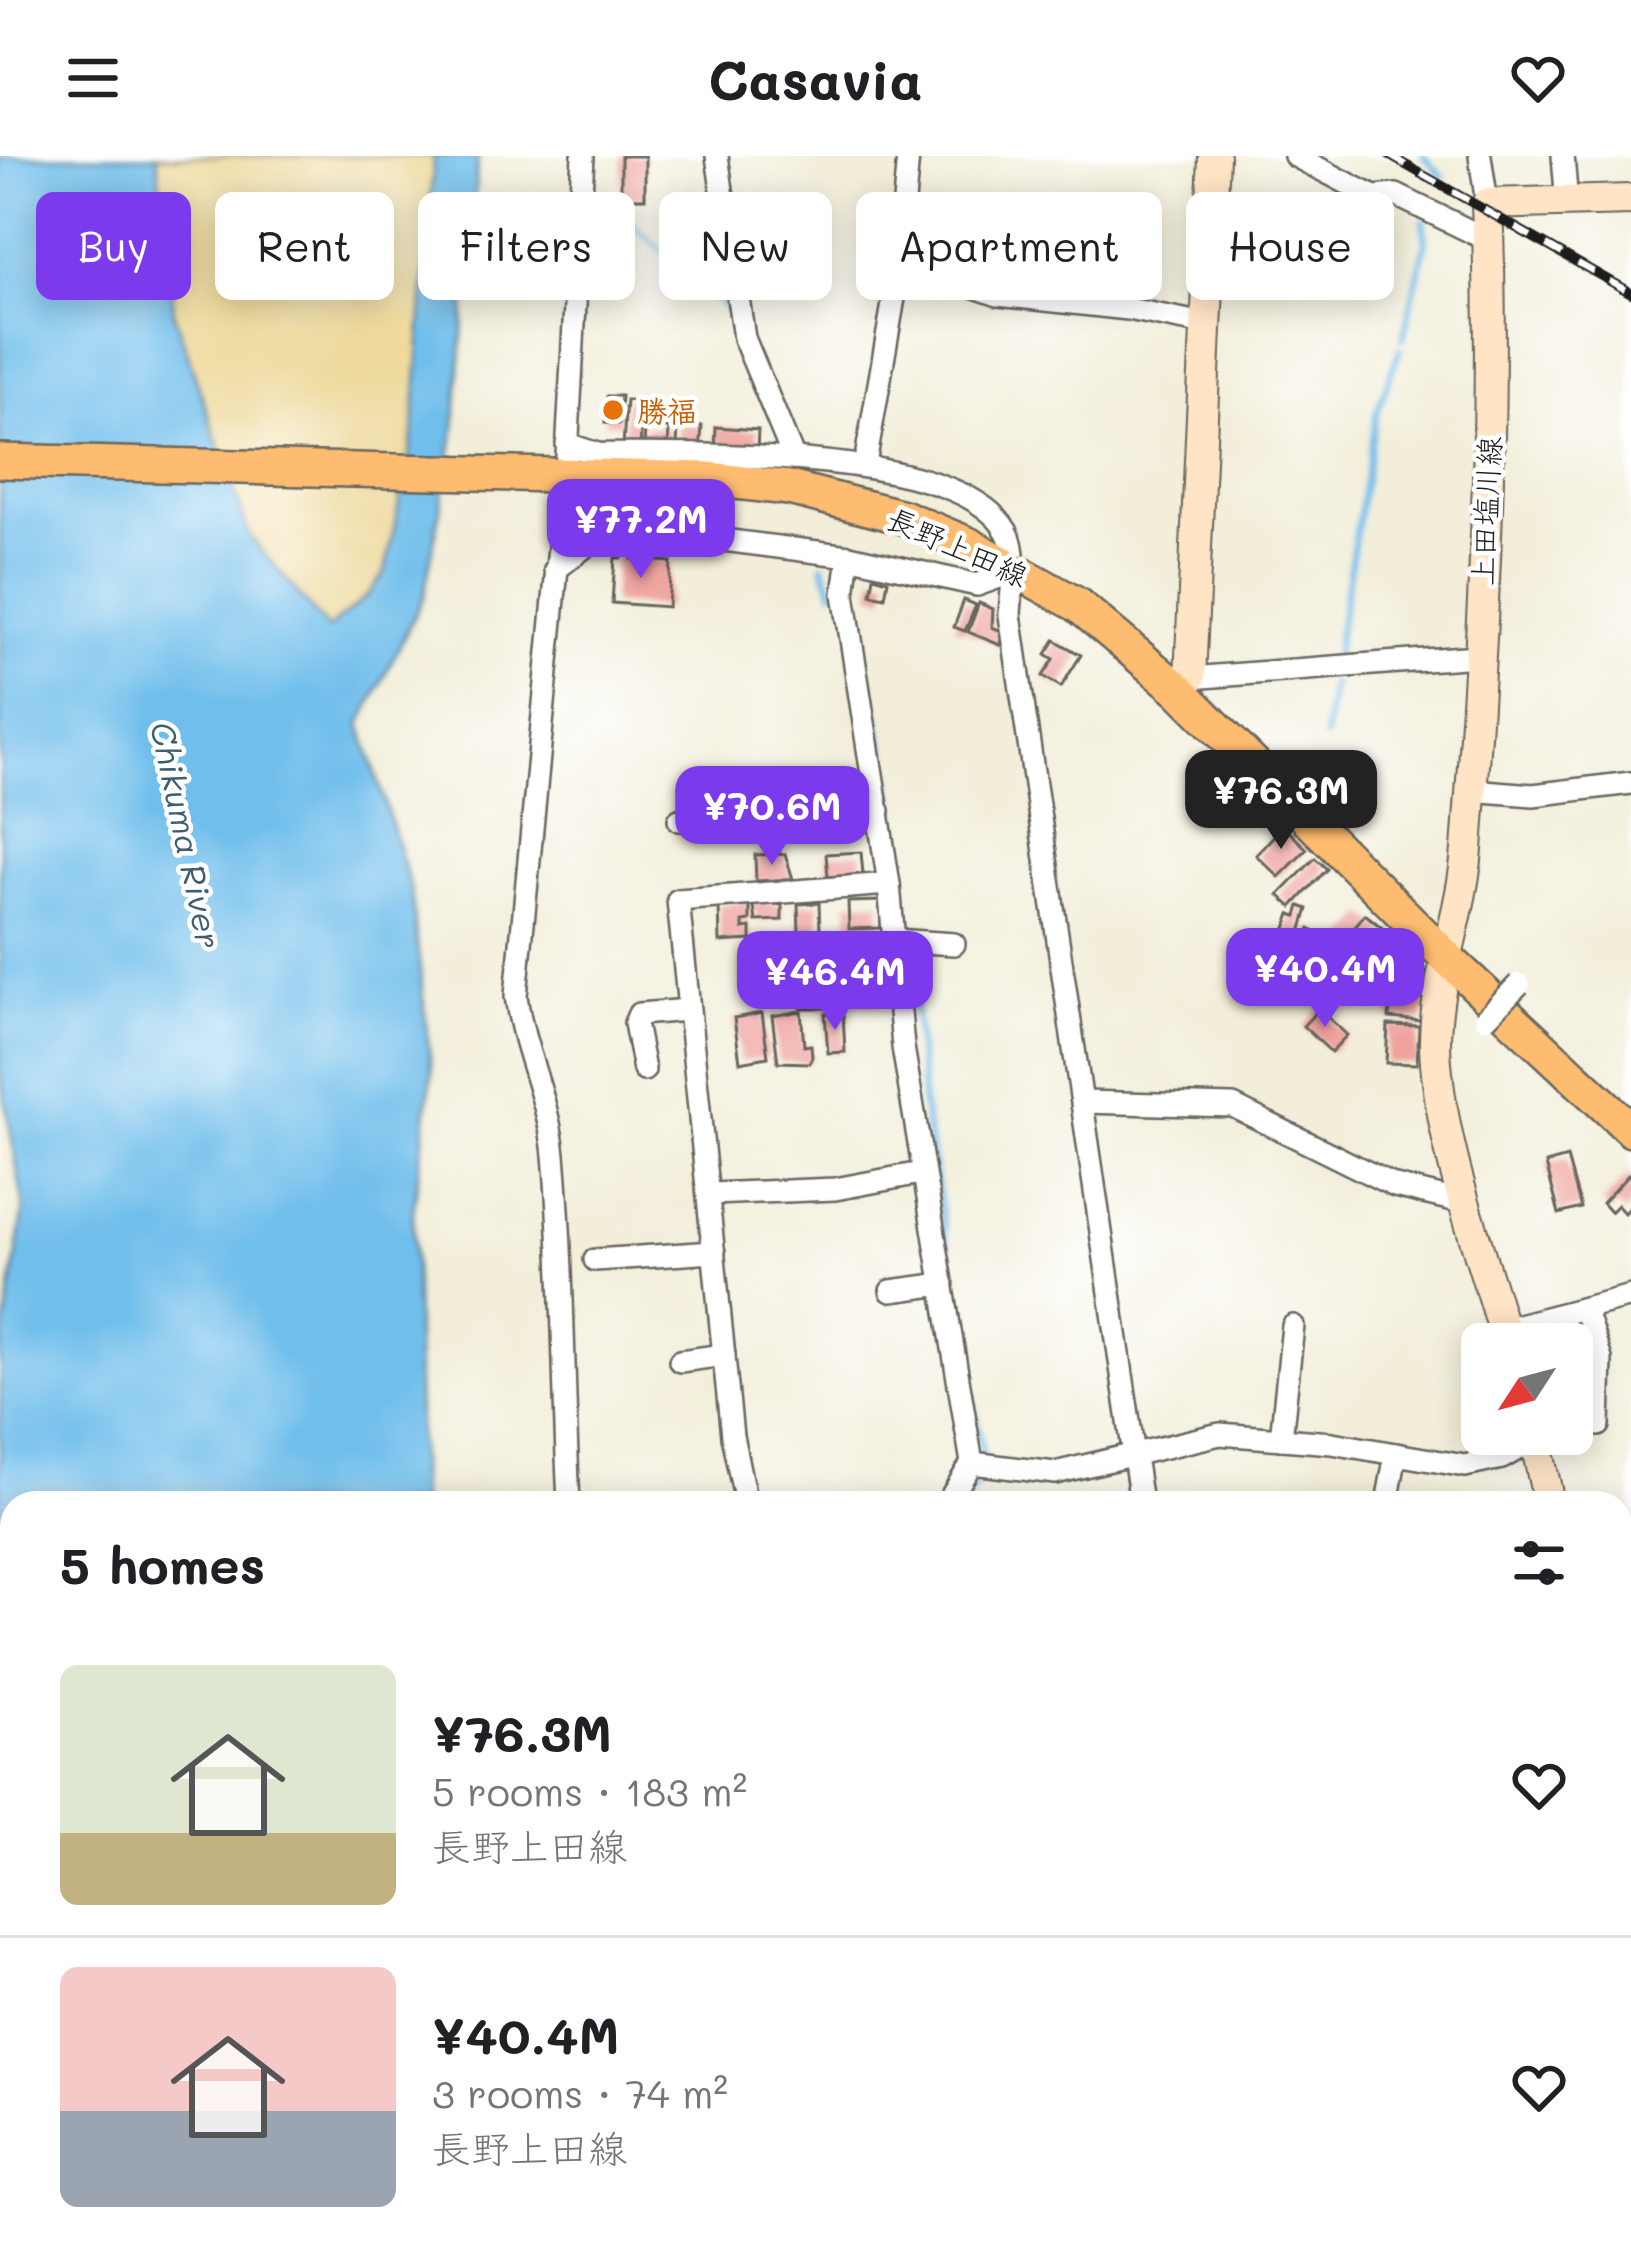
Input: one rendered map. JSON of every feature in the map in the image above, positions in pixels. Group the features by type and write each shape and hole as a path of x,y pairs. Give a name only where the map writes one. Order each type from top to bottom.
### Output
{"main road":[{"name":"長野上田線","path":"0,460 561,464 789,488 917,522 1078,605 1185,684 1450,960 1631,1130"}],"street":[{"path":"568,1491 554,1153 544,1095 521,1040 516,996 555,570 583,156"},
{"path":"717,156 744,338 794,459"},
{"path":"905,192 908,156"},
{"path":"1214,156 1185,684 1477,656"},
{"path":"1295,156 1374,197 1396,195 1487,240"},
{"path":"1480,156 1487,204 1631,200"},
{"path":"1563,156 1567,204"},
{"name":"上田塩川線","path":"1487,204 1492,357 1471,790 1464,890 1453,918 1450,960 1434,1015 1443,1121 1501,1323"},
{"path":"865,464 892,300"},
{"path":"1038,300 1128,309 1205,324"},
{"path":"561,464 598,454 865,464 964,497 994,517 1009,535 1010,615 1139,1491"},
{"path":"555,570 612,526 849,556 976,585 1013,572"},
{"path":"849,556 844,594 890,884 921,1173 972,1463 954,1491"},
{"path":"1471,790 1533,796 1631,784"},
{"path":"680,820 879,811"},
{"path":"744,1491 724,1355 677,900 890,884"},
{"path":"894,940 954,944"},
{"path":"1486,1018 1519,984"},
{"path":"644,1070 634,1022 639,1014 688,1010"},
{"path":"1083,1102 1233,1106 1395,1186 1466,1203"},
{"path":"711,1195 835,1189 921,1173"},
{"path":"595,1260 714,1252"},
{"path":"891,1291 944,1284"},
{"path":"1544,1323 1631,1296"},
{"path":"1585,1308 1601,1359 1599,1425"},
{"path":"1282,1439 1293,1326"},
{"path":"680,1361 724,1355"},
{"path":"972,1463 1055,1473 1220,1435 1282,1439 1465,1466 1507,1455"},
{"path":"1389,1491 1396,1454"},
{"path":"1538,1455 1546,1491"}],"sand":[{"path":"157,156 434,156 431,192 418,192 418,300 423,300 413,437 385,572 368,595 328,630 250,538 174,314 172,300 191,300 191,192 161,192"}],"water":[{"name":"Chikuma River","path":"0,156 157,156 161,192 36,192 36,300 172,300 250,537 328,629 368,595 385,572 413,437 423,300 466,300 455,428 424,596 361,724 411,890 432,1074 413,1213 420,1491 0,1491 0,1360 24,1208 0,1072"},
{"path":"434,156 478,156 475,192 431,192"}],"building":[{"path":"621,156 645,156 645,198 621,192"},
{"name":"勝福","path":"607,396 621,396 619,424 605,423"},
{"path":"626,400 643,401 640,447 623,446"},
{"path":"678,424 702,426 700,451 677,450"},
{"path":"645,427 669,428 668,449 644,447"},
{"path":"716,427 758,430 757,452 715,450"},
{"path":"623,548 633,549 632,559 671,562 668,607 612,603 615,558 622,558"},
{"path":"874,576 888,580 885,597 871,594"},
{"path":"964,600 976,605 965,631 954,627"},
{"path":"979,603 993,609 992,627 1006,633 1000,645 968,632"},
{"path":"1055,640 1081,655 1061,687 1043,676 1054,659 1046,654"},
{"path":"1206,756 1223,771 1201,796 1190,786 1196,780 1190,775"},
{"path":"1283,826 1307,849 1279,877 1256,855"},
{"path":"861,852 863,874 828,877 826,854"},
{"path":"785,854 793,879 756,881 755,855"},
{"path":"1315,858 1327,869 1292,907 1279,895"},
{"path":"750,900 750,921 743,922 743,929 751,928 751,940 720,942 719,905"},
{"path":"753,900 782,905 782,920 756,921"},
{"path":"880,901 881,928 849,929 848,902"},
{"path":"819,903 820,932 799,932 798,904"},
{"path":"1300,906 1308,909 1299,939 1284,934 1291,914 1297,916"},
{"path":"1365,914 1386,931 1360,962 1339,945"},
{"path":"1310,929 1336,946 1319,971 1293,954"},
{"path":"837,940 839,972 807,973 806,941"},
{"path":"1402,940 1419,955 1388,989 1372,974"},
{"path":"855,943 885,946 880,970 855,970"},
{"path":"1416,962 1434,980 1422,1021 1389,1018 1391,990"},
{"path":"848,984 886,984 886,1005 848,1004"},
{"path":"842,988 842,1008 801,1008 801,989"},
{"path":"1319,1009 1347,1035 1331,1052 1303,1026"},
{"path":"801,1011 804,1046 811,1045 812,1057 809,1063 778,1062 772,1016"},
{"path":"762,1013 768,1057 740,1062 734,1018"},
{"path":"843,1013 845,1052 828,1053 825,1014"},
{"path":"1388,1025 1419,1026 1417,1064 1386,1063"},
{"path":"1567,1158 1581,1208 1559,1214 1546,1164"},
{"path":"1631,1172 1631,1205 1624,1213 1617,1205 1610,1212 1602,1203"}],"waterway":[{"path":"1423,156 1443,177"},
{"path":"1403,338 1426,242 1423,221"},
{"path":"635,226 733,315"},
{"path":"1334,662 1376,414 1400,349"},
{"path":"823,565 833,591"},
{"path":"856,612 890,780 909,936"},
{"path":"1325,737 1332,683"},
{"path":"910,949 923,1105 983,1457"},
{"path":"973,1491 982,1470"}],"railway":[{"path":"1390,156 1631,293"}],"place":[{"name":"勝福","path":"613,410"}]}
